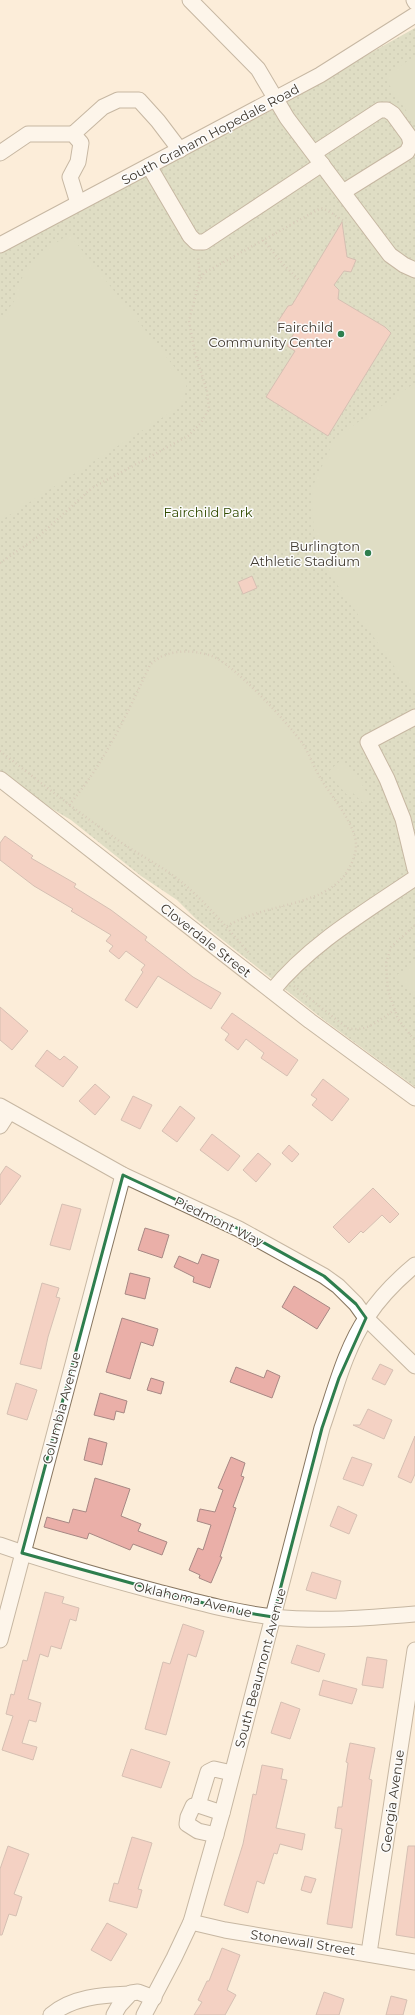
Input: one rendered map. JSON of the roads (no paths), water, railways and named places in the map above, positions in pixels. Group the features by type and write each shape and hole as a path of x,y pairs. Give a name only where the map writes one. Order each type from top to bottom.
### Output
{"street":[{"path":"190,0 258,69 287,118 390,255 404,265 415,270"},
{"name":"South Graham Hopedale Road","path":"0,245 320,75 415,15"},
{"path":"0,153 28,134 73,134 103,107 118,100 139,100 158,121 180,150"},
{"path":"149,166 190,236 196,242 204,242 318,159 380,110 387,110 393,114 409,136 411,144 407,152 343,192"},
{"path":"73,134 81,143 78,162 70,177 78,204"},
{"path":"415,717 368,742 388,779 403,819 415,869"},
{"name":"Cloverdale Street","path":"0,779 272,991 415,1098"},
{"path":"272,991 282,978 340,929 415,878"},
{"path":"0,1126 4,1109"},
{"name":"Piedmont Way","path":"4,1109 123,1176 239,1229 324,1276 347,1295 366,1318 415,1366"},
{"name":"Columbia Avenue","path":"0,1640 123,1176"},
{"name":"South Beaumont Avenue","path":"144,2015 154,1998 191,1922 222,1813 322,1428 339,1378 366,1318 381,1299 415,1265"},
{"name":"Oklahoma Avenue","path":"0,1545 87,1573 229,1610 273,1617 338,1619 415,1614"},
{"name":"Georgia Avenue","path":"369,1953 415,1650"},
{"path":"198,1804 208,1772 214,1769 232,1773"},
{"path":"216,1835 198,1831 187,1824 190,1810 193,1806 198,1804 222,1813"},
{"name":"Stonewall Street","path":"191,1922 225,1930 369,1953 415,1962"},
{"path":"51,2015 71,2002 138,1992 154,1998"},
{"path":"114,2015 129,1994"}],"place":[{"name":"Fairchild Community Center","path":"341,334"},
{"name":"Burlington Athletic Stadium","path":"368,553"}],"park label":[{"name":"Fairchild Park","path":"208,512"}]}
